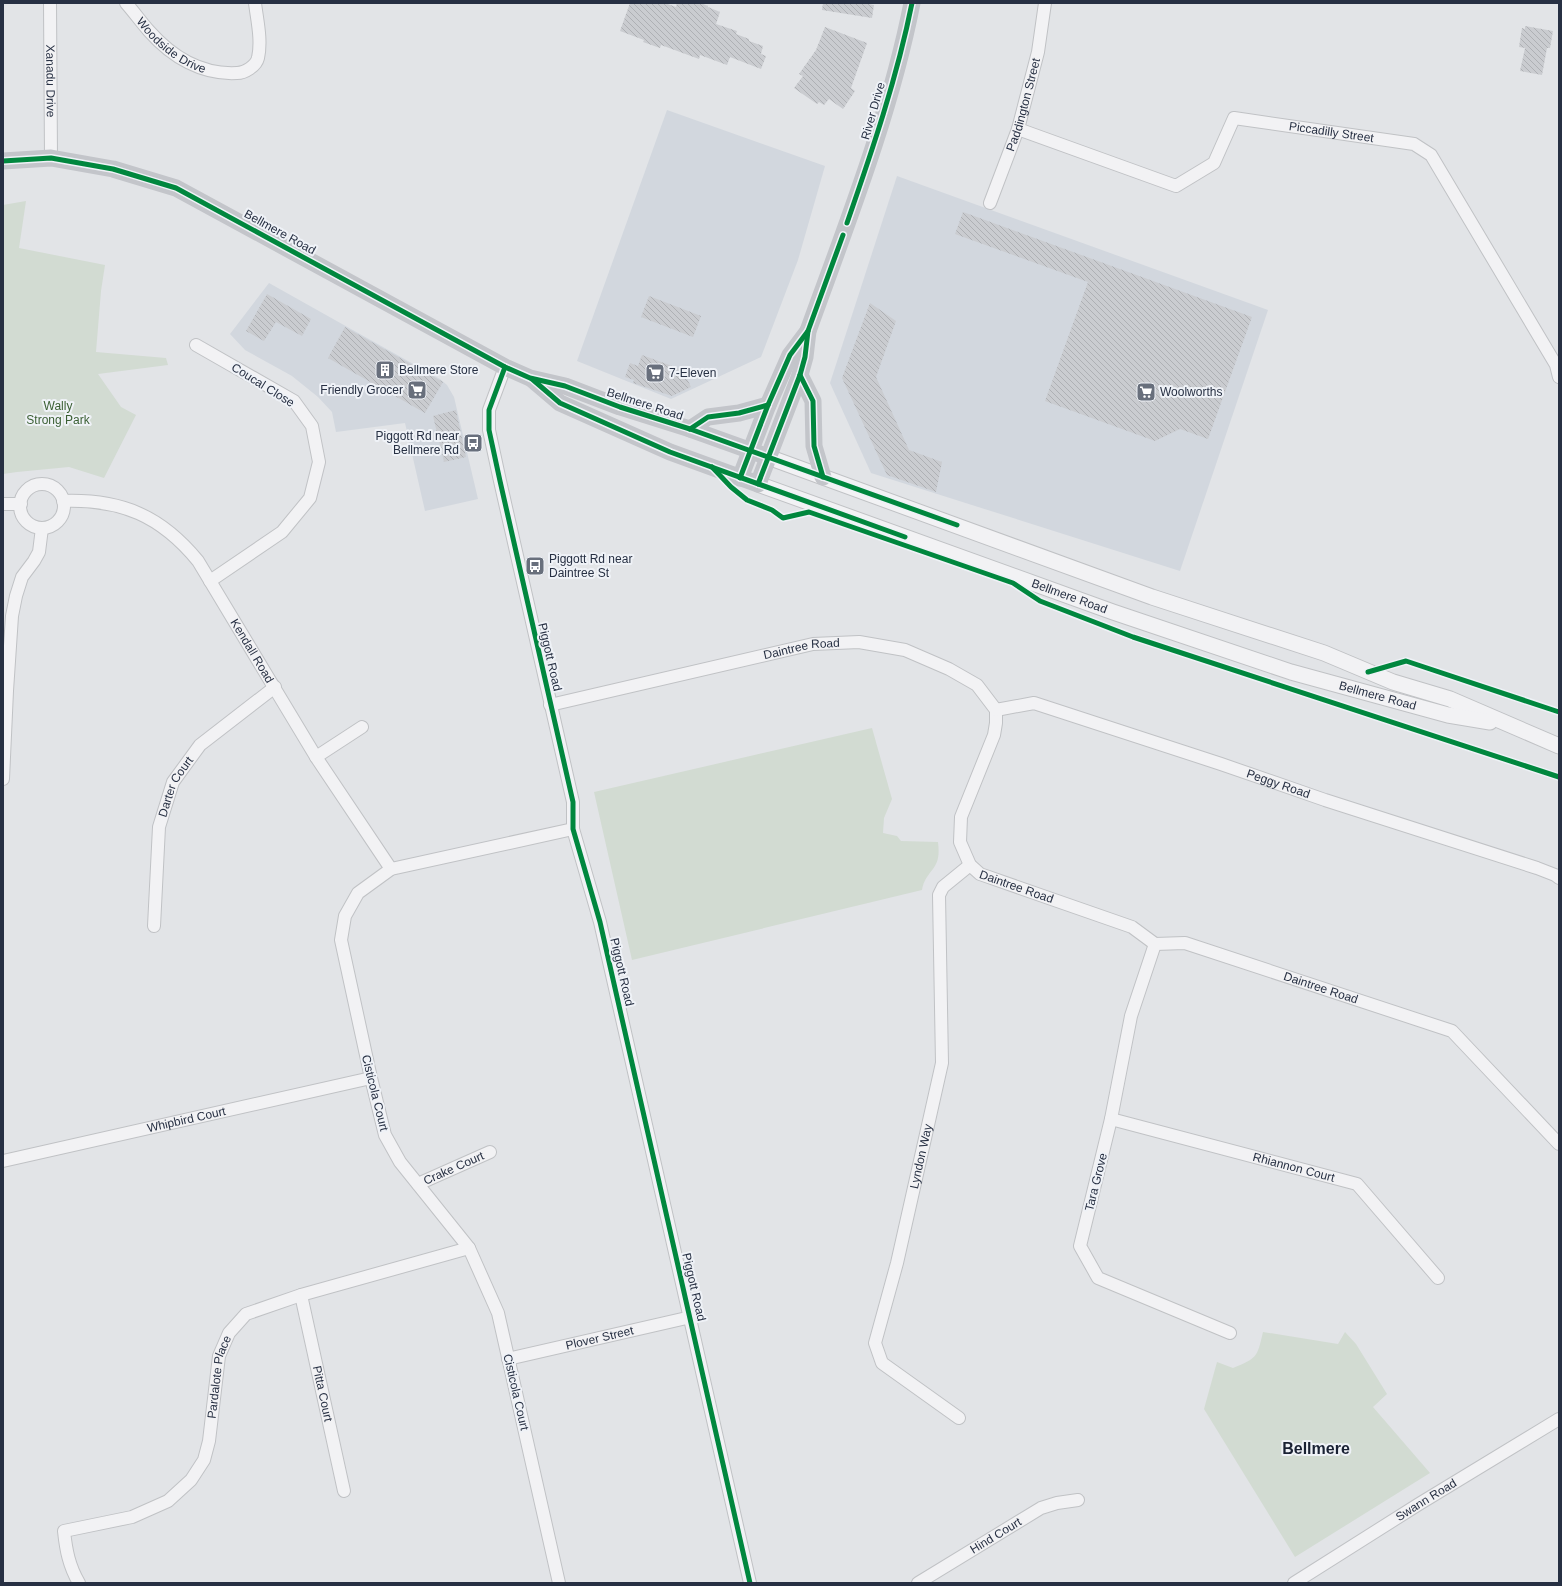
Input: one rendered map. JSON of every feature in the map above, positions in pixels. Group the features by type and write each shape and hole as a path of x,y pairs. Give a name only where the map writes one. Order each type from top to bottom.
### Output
{"main road":[{"name":"River Drive","path":"758,484 800,375 805,357 808,331 872,150 906,36 912,3"},
{"name":"Bellmere Road","path":"3,161 51,158 113,169 176,188 505,367 530,378 565,386 620,407 690,429 768,457"},
{"name":"River Drive","path":"740,478 768,405 790,355 808,331"},
{"path":"800,375 813,401 814,446 823,477"},
{"name":"Bellmere Road","path":"530,378 560,403 670,452 758,484"},
{"path":"690,429 708,417 745,412 768,405"}],"street":[{"name":"Xanadu Drive","path":"50,3 51,158"},
{"name":"Woodside Drive","path":"126,3 149,32 166,48 188,63 208,71 226,74 242,73 253,66 258,59 259,37 255,3"},
{"name":"Paddington Street","path":"990,203 1018,129 1038,52 1045,3"},
{"name":"Piccadilly Street","path":"1018,129 1176,186 1214,164 1234,118 1414,144 1431,155 1556,366 1559,377"},
{"name":"Coucal Close","path":"196,345 294,401 312,426 319,462 310,498 282,532 210,581"},
{"name":"Piggott Road","path":"505,367 489,410 490,430 500,481 550,705 574,802 574,829 600,922 691,1317 750,1583"},
{"name":"Bellmere Road","path":"768,457 1152,598 1324,653 1393,682 1450,699 1559,746"},
{"path":"40,484 52,487 61,495 63,501 63,512 57,521 48,527 36,527 26,521 20,504 25,493 34,485 40,484"},
{"name":"Bellmere Road","path":"758,484 1113,612 1291,672 1448,715 1513,726"},
{"name":"Kendall Road","path":"63,501 93,501 126,508 149,518 182,542 198,561 316,757 391,869"},
{"path":"3,504 20,504"},
{"path":"3,779 6,691 12,616 22,577 39,552 42,528"},
{"name":"Daintree Road","path":"550,705 813,644 859,642 905,650 949,669 977,685 996,710 994,735 961,818 960,842 970,865 980,874 1132,927 1155,944 1186,943 1452,1031 1559,1144"},
{"name":"Darter Court","path":"154,926 159,827 173,782 200,745 274,687"},
{"name":"Peggy Road","path":"996,710 1034,703 1221,764 1325,800 1537,868 1559,878"},
{"path":"316,757 362,727"},
{"name":"Cisticola Court","path":"559,1583 498,1313 469,1248 400,1162 385,1135 340,940 345,916 358,893 391,869 574,829"},
{"name":"Lyndon Way","path":"959,1418 882,1363 875,1343 897,1263 942,1063 939,896 943,887 970,865"},
{"name":"Tara Grove","path":"1155,944 1131,1016 1111,1119 1080,1246 1098,1278 1230,1332"},
{"name":"Whipbird Court","path":"3,1160 371,1078"},
{"name":"Rhiannon Court","path":"1111,1119 1356,1184 1438,1278"},
{"name":"Crake Court","path":"418,1184 490,1152"},
{"name":"Pardalote Place","path":"79,1583 74,1576 67,1556 64,1531 132,1517 168,1501 191,1480 204,1460 208,1441 219,1356 229,1333 246,1314 301,1295 469,1248"},
{"name":"Pitta Court","path":"301,1295 344,1491"},
{"name":"Plover Street","path":"508,1359 691,1317"},
{"name":"Swann Road","path":"1294,1583 1419,1504 1559,1419"},
{"name":"Hind Court","path":"918,1583 1040,1508 1057,1503 1078,1500"}],"shaded area":[{"path":"667,110 825,166 798,260 761,357 671,399 577,361"},
{"path":"897,176 1268,310 1180,571 871,473 830,383"},
{"path":"269,283 440,379 447,385 454,397 478,499 425,511 405,423 336,432 332,412 318,397 292,376 245,350 230,334"}],"green space":[{"name":"Wally Strong Park","path":"26,201 19,248 105,265 101,291 96,352 166,358 168,365 98,374 121,407 136,415 104,478 69,467 3,474 3,205"},
{"path":"872,728 892,799 884,818 883,833 897,836 901,841 938,842 939,852 936,865 927,877 922,890 632,960 594,792"},
{"path":"1263,1332 1338,1344 1345,1332 1356,1344 1387,1394 1373,1407 1430,1473 1295,1557 1204,1409 1217,1362 1233,1368 1247,1362 1255,1356"}],"building":[{"path":"630,3 665,3 676,7 677,3 701,3 720,12 716,24 737,31 736,34 763,46 761,54 766,56 761,69 730,57 727,65 700,55 699,59 661,45 660,48 643,42 644,40 620,31"},
{"path":"823,3 863,3 874,5 872,18 822,10"},
{"path":"1525,26 1553,31 1550,48 1547,48 1542,75 1520,71 1525,48 1519,47 1522,28 1525,29"},
{"path":"825,27 867,43 851,88 855,91 843,109 829,99 824,105 819,102 817,104 794,88 803,76 799,74 816,50"},
{"path":"963,212 1252,317 1208,439 1180,429 1155,441 1045,401 1088,282 955,234"},
{"path":"267,294 311,319 302,336 276,322 264,341 246,331"},
{"path":"649,296 701,316 693,337 641,317"},
{"path":"870,303 896,321 876,377 909,450 942,462 936,492 887,475 842,378"},
{"name":"Bellmere Store","path":"345,327 443,382 425,413 328,358"},
{"name":"7-Eleven","path":"642,355 683,370 691,387 672,396 633,383 634,380 625,377 630,363 638,366"},
{"path":"456,410 466,457 444,462 433,416"}],"cycle path":[{"path":"847,223 875,142 899,59 912,3"},
{"path":"3,161 51,158 113,169 176,188 505,367 530,378 565,386 620,407 690,429 957,525"},
{"path":"758,484 800,375 805,357 808,331 843,235"},
{"path":"740,478 768,405 790,355 808,331"},
{"path":"505,367 489,410 489,430 573,802 573,829 600,922 750,1583"},
{"path":"800,375 813,401 814,446 823,477"},
{"path":"532,379 560,403 670,452 905,537"},
{"path":"690,429 708,417 739,413 768,405"},
{"path":"712,467 731,487 747,500 772,510 783,518 809,512 1013,583 1040,601 1133,637 1559,777"},
{"path":"1368,672 1406,661 1559,712"}],"place":[{"name":"Bellmere Store","path":"385,370"},
{"name":"7-Eleven","path":"655,373"},
{"name":"Friendly Grocer","path":"417,390"},
{"name":"Woolworths","path":"1146,392"},
{"name":"Piggott Rd near Bellmere Rd","path":"473,443"},
{"name":"Piggott Rd near Daintree St","path":"535,566"}],"district":[{"name":"Bellmere","path":"1316,1448"}]}
